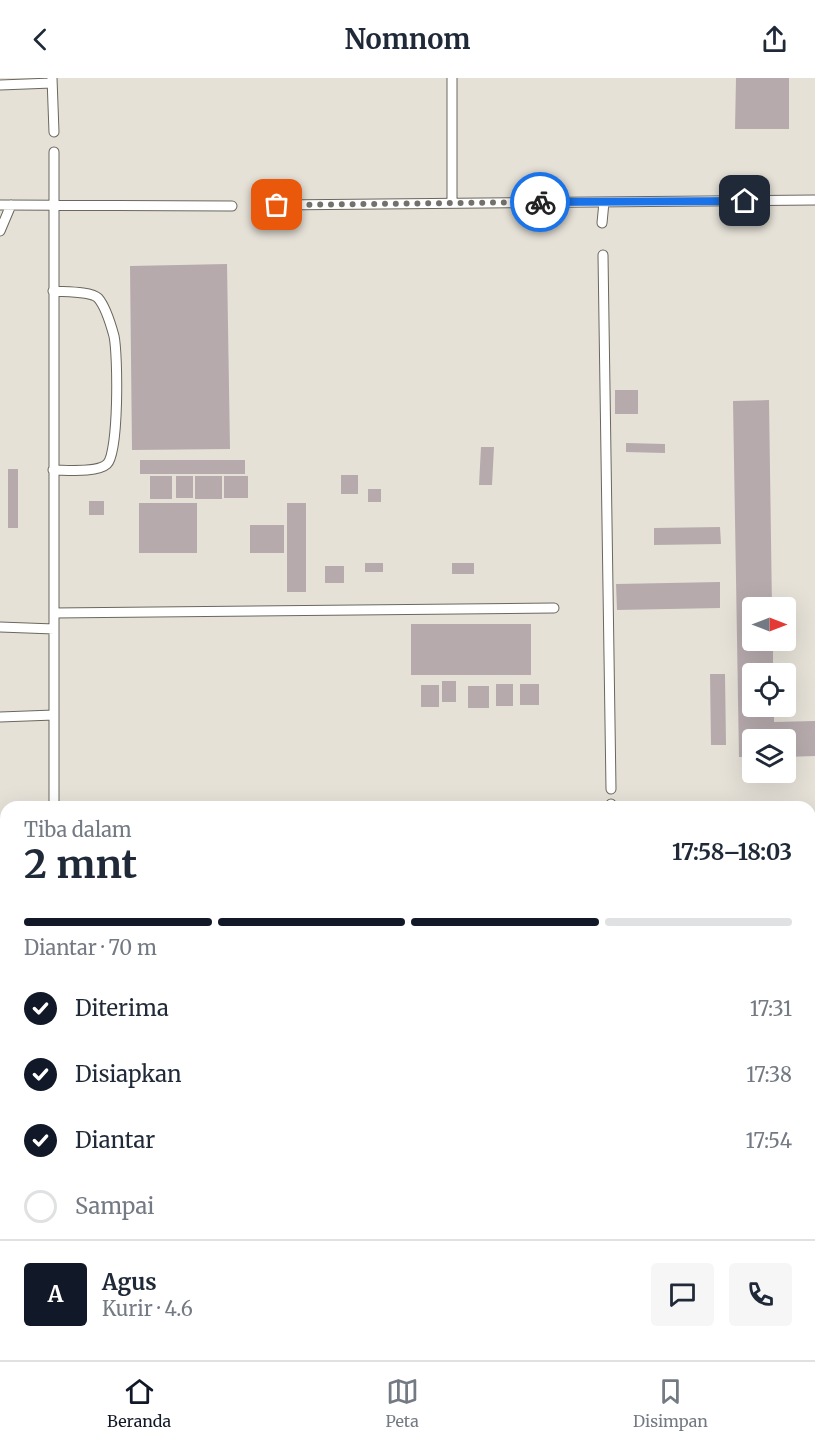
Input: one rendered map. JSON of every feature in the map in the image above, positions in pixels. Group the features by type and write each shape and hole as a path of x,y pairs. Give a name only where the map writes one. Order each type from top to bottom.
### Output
{"lane":[{"path":"452,78 452,203"},
{"path":"0,85 52,81 54,132"},
{"path":"54,152 54,801"},
{"path":"277,205 815,200"},
{"path":"602,223 604,202"},
{"path":"0,205 232,206"},
{"path":"0,231 11,205"},
{"path":"603,255 611,789"},
{"path":"53,291 91,294 98,298 108,316 115,338 116,375 116,425 113,452 108,463 97,470 53,471"},
{"path":"54,613 554,608"},
{"path":"0,627 54,629"},
{"path":"0,717 54,715"}],"building":[{"path":"736,78 789,78 789,129 735,129"},
{"path":"227,264 230,449 132,450 130,266"},
{"path":"615,390 638,390 638,414 615,414"},
{"path":"769,400 772,597 742,597 742,651 773,651 773,663 742,663 742,717 774,717 774,722 815,721 815,756 796,757 796,729 742,729 742,757 739,757 733,401"},
{"path":"626,443 665,444 665,453 626,452"},
{"path":"481,447 494,447 492,485 479,485"},
{"path":"140,460 245,460 245,474 140,474"},
{"path":"8,469 18,469 18,528 8,528"},
{"path":"341,475 358,475 358,494 341,494"},
{"path":"150,476 172,476 172,499 150,499"},
{"path":"176,476 193,476 193,498 176,498"},
{"path":"195,476 222,476 222,499 195,499"},
{"path":"224,476 248,476 248,498 224,498"},
{"path":"368,489 381,489 381,502 368,502"},
{"path":"89,501 104,501 104,515 89,515"},
{"path":"139,503 197,503 197,553 139,553"},
{"path":"287,503 306,503 306,592 287,592"},
{"path":"250,525 284,525 284,553 250,553"},
{"path":"720,527 721,544 654,545 654,528"},
{"path":"365,563 383,563 383,572 365,572"},
{"path":"452,563 474,563 474,574 452,574"},
{"path":"325,566 344,566 344,583 325,583"},
{"path":"720,582 720,608 617,610 616,584"},
{"path":"411,624 531,624 531,675 411,675"},
{"path":"710,674 725,674 726,745 711,745"},
{"path":"442,681 456,681 456,702 442,702"},
{"path":"496,684 513,684 513,706 496,706"},
{"path":"520,684 539,684 539,705 520,705"},
{"path":"421,685 439,685 439,707 421,707"},
{"path":"468,686 489,686 489,708 468,708"}],"way so far":[{"path":"277,205 540,202"}],"route":[{"path":"540,202 745,201"}]}
